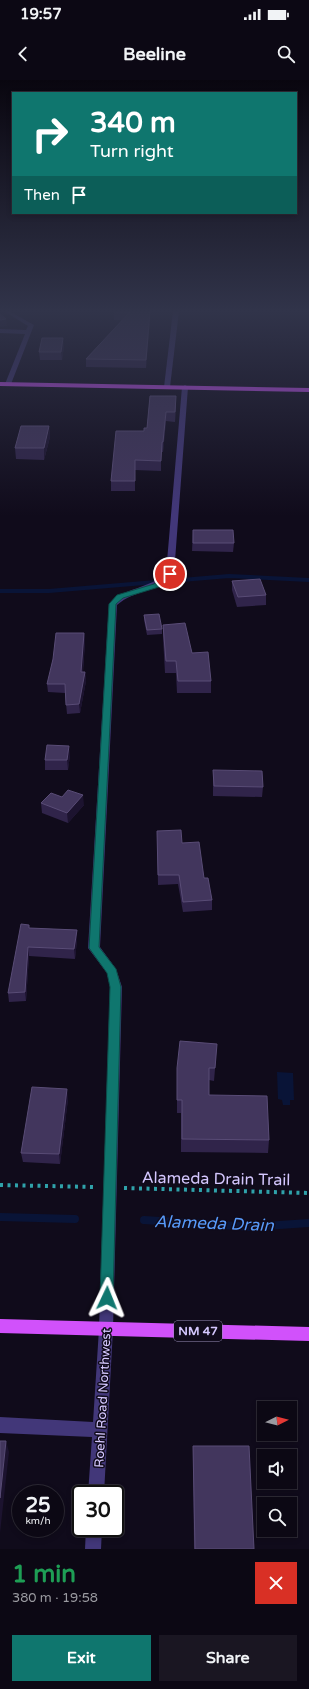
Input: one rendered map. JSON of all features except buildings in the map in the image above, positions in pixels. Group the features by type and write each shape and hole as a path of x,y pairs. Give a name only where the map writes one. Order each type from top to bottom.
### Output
{"main road":[{"path":"0,384 309,390"},
{"name":"NM 47","path":"0,1326 309,1334"}],"street":[{"path":"8,384 10,380"},
{"path":"167,387 168,380"},
{"name":"Roehl Road Northwest","path":"97,1485 106,1329 116,987 112,972 94,948 113,604 120,596 157,586 170,574 185,387"},
{"path":"0,1425 100,1430"},
{"path":"93,1549 94,1537"}],"path":[{"path":"0,1185 97,1187"},
{"name":"Alameda Drain Trail","path":"123,1188 309,1193"}],"water":[{"path":"277,1072 293,1073 294,1100 290,1100 290,1105 283,1105 282,1100 278,1099"}],"waterway":[{"path":"170,581 229,576 309,580"},
{"path":"0,591 49,591 156,582"},
{"name":"Alameda Drain","path":"0,1217 75,1219"},
{"name":"Alameda Drain","path":"144,1220 252,1227 309,1223"}],"route":[{"path":"107,1298 116,987 112,972 94,948 113,604 120,596 157,586 170,574"}]}
